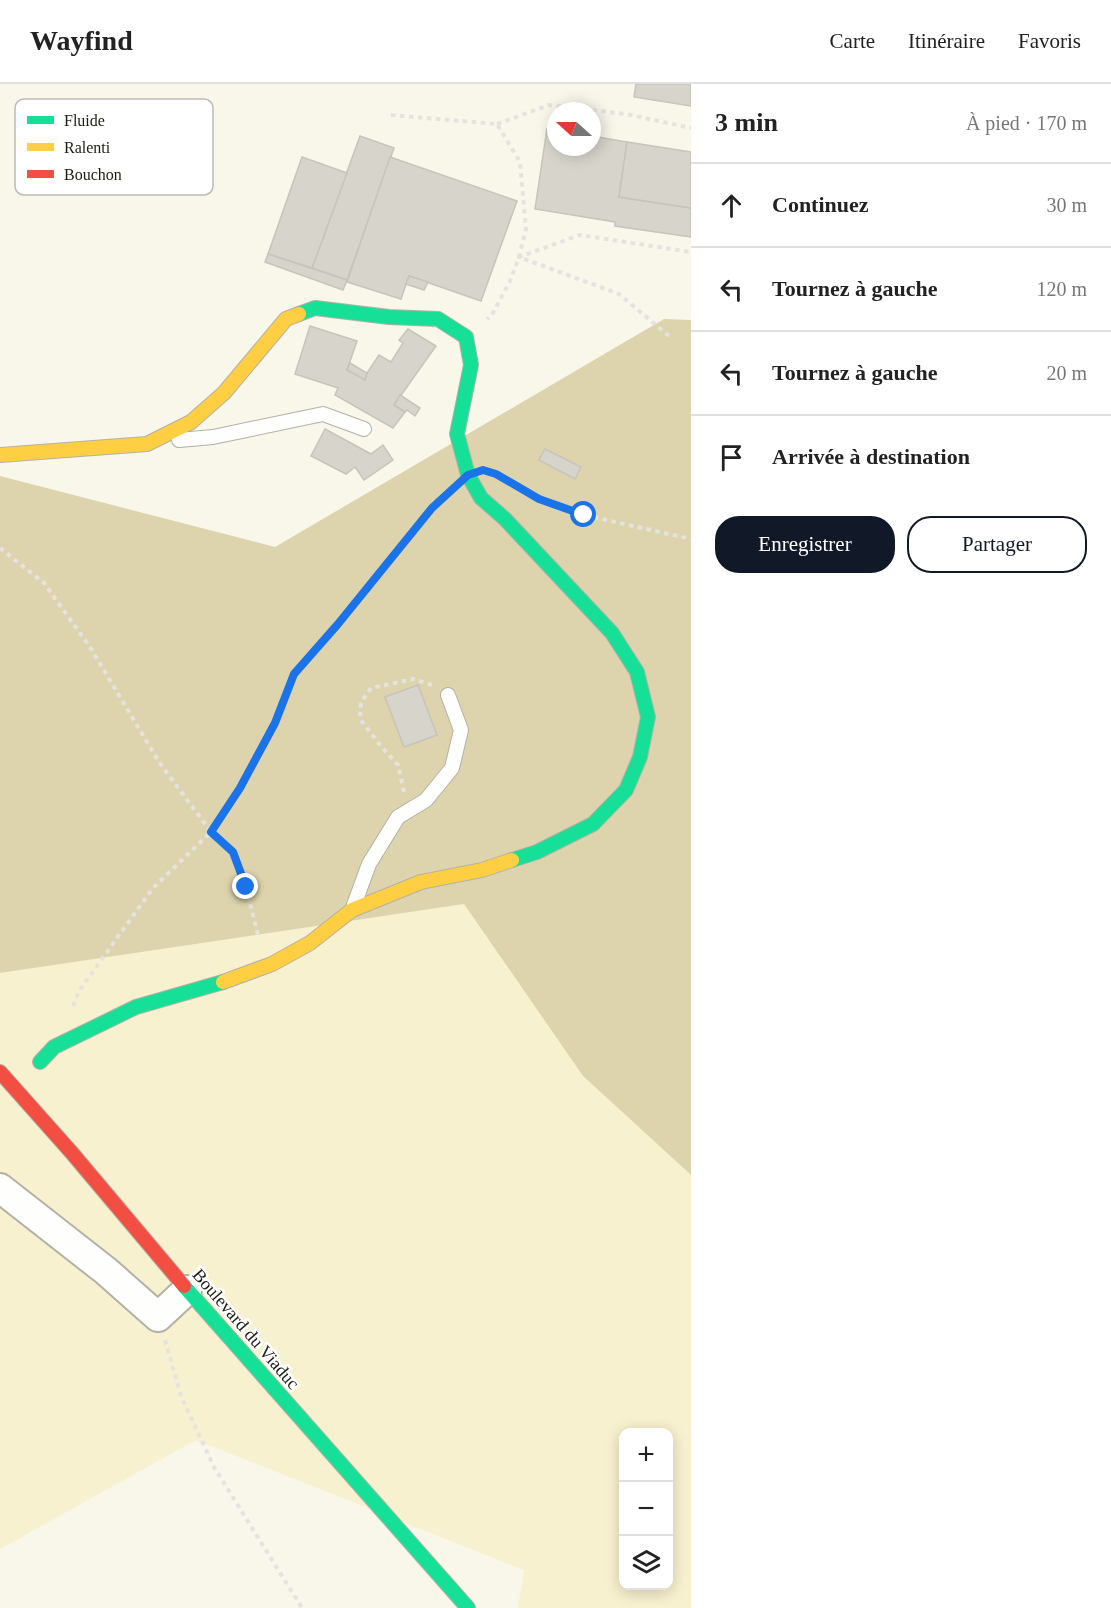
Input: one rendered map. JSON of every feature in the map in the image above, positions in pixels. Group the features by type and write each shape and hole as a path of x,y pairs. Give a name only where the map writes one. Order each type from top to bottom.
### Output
{"street":[{"path":"0,455 147,444 191,422 224,393 286,319 315,308 389,317 438,319 466,337 471,365 457,434 468,475 481,498 505,519 612,633 637,672 648,717 640,757 626,790 593,824 537,852 482,870 421,882 352,910 310,943 272,963 221,983 136,1006 54,1047 40,1062"},
{"name":"Boulevard du Viaduc","path":"0,1072 187,1290 468,1608"},
{"path":"0,1188 106,1271 158,1317 187,1290"}],"lane":[{"path":"147,444 213,436 323,414 364,429"},
{"path":"352,910 369,864 398,817 426,800 452,768 461,730 448,695"}],"path":[{"path":"391,115 497,124 549,105 626,114 691,128"},
{"path":"466,337 492,315 510,281 526,229 520,162 497,124"},
{"path":"519,257 580,235 691,252"},
{"path":"519,257 619,294 669,336"},
{"path":"71,1010 79,991 153,888 211,832 240,788 275,723 294,674 338,624 432,508 468,475 483,470 496,474 539,499 584,515 691,539"},
{"path":"0,548 44,583 90,647 159,762 211,832 233,852 246,887 259,939 272,963"},
{"path":"398,817 404,789 398,765 360,719 360,702 371,688 414,679 435,685 448,695"},
{"path":"158,1317 182,1396 214,1467 302,1608"}],"shaded area":[{"path":"664,319 691,320 691,1175 583,1076 464,904 0,973 0,476 275,547"},
{"path":"464,904 583,1076 691,1175 691,1608 518,1608 524,1570 196,1440 0,1549 0,973"}],"building":[{"path":"636,84 691,84 691,106 634,97"},
{"path":"547,129 547,156 601,156 601,138 627,142 619,197 691,208 691,237 615,226 615,222 535,209"},
{"path":"360,136 394,148 347,280 312,268"},
{"path":"627,142 691,152 691,208 619,197"},
{"path":"302,157 347,173 312,268 268,254"},
{"path":"390,157 517,201 481,301 409,276 401,299 347,282"},
{"path":"268,254 347,280 343,290 265,262"},
{"path":"409,276 428,282 424,290 406,284"},
{"path":"310,326 357,341 347,370 365,380 379,355 391,362 403,343 399,340 408,329 436,346 394,405 405,412 393,428 335,395 338,388 295,374"},
{"path":"350,363 367,373 365,380 347,370"},
{"path":"400,395 420,408 415,416 394,405"},
{"path":"325,429 371,454 383,445 393,460 364,480 355,467 346,474 311,456"},
{"path":"545,449 581,467 575,479 539,460"},
{"path":"418,685 437,735 404,747 385,697"}],"traffic: fast":[{"path":"299,314 315,308 389,317 438,319 466,337 471,365 457,434 468,475 481,498 505,519 612,633 637,672 648,717 640,757 626,790 593,824 537,852 512,860"},
{"path":"40,1062 54,1047 136,1007 223,982"},
{"path":"184,1286 468,1608"}],"traffic: slow":[{"path":"0,455 147,444 191,422 224,393 286,319 299,314"},
{"path":"223,982 272,964 310,943 352,910 421,882 482,870 512,860"}],"traffic: jam":[{"path":"0,1072 184,1286"}],"route":[{"path":"246,887 233,852 211,832 240,788 275,723 294,674 338,624 432,508 468,475 483,470 496,474 539,499 584,515"}]}
